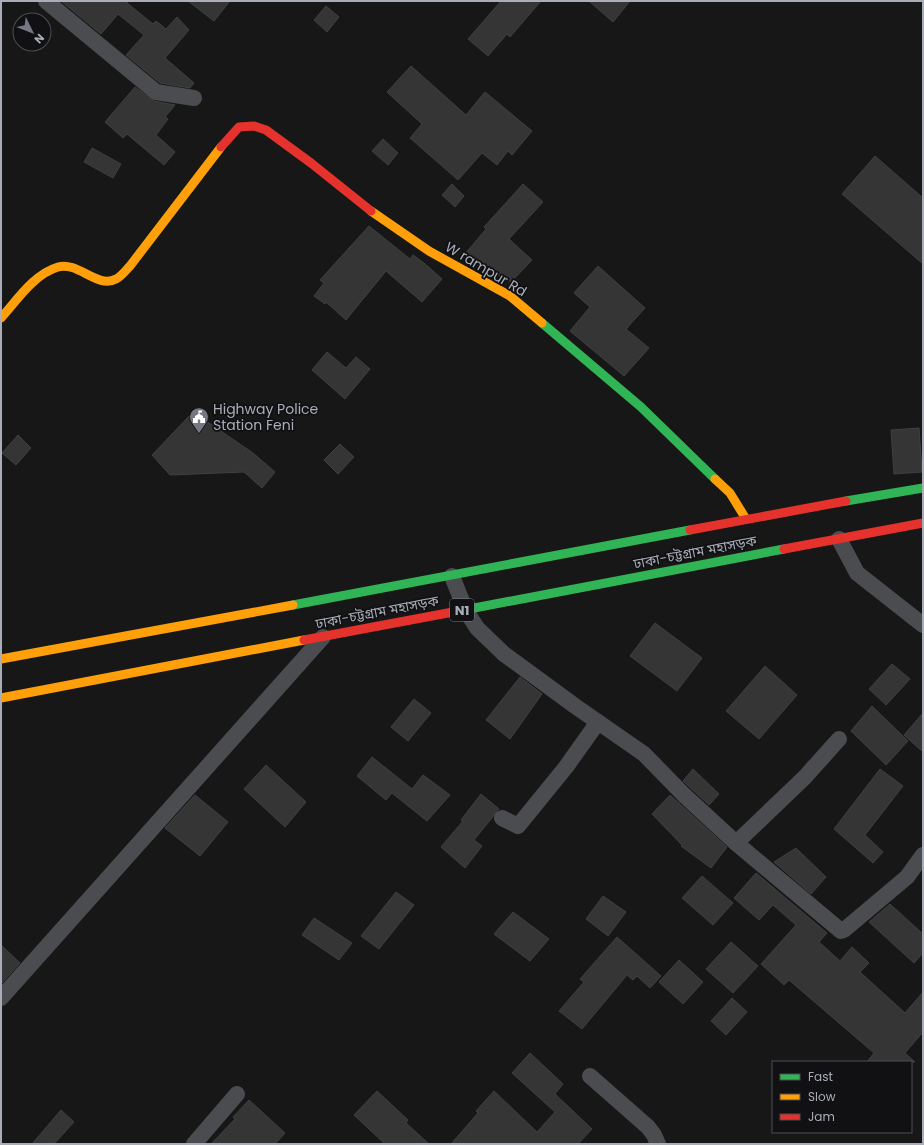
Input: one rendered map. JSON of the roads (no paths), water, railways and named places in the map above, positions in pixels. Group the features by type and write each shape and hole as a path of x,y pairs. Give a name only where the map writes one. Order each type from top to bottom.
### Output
{"main road":[{"name":"W rampur Rd","path":"1,318 26,290 48,271 59,266 75,270 104,281 114,280 130,266 227,139 240,127 254,126 266,130 374,214 429,251 510,296 641,407 730,493 746,519"},
{"name":"ঢাকা-চট্টগ্রাম মহাসড়ক","path":"1,659 452,576 746,519 923,488"},
{"name":"ঢাকা-চট্টগ্রাম মহাসড়ক","path":"1,698 923,523"}],"street":[{"path":"46,1 156,92 194,98"},
{"path":"839,539 857,573 923,626"},
{"path":"452,576 465,609 477,628 504,654 644,754 684,795 736,843 841,931 907,877 923,854"},
{"path":"1,998 323,637"},
{"path":"502,818 518,826 566,767 598,722"},
{"path":"736,843 805,777 839,739"},
{"path":"590,1076 648,1127 658,1144"},
{"path":"194,1144 237,1094"}],"place":[{"name":"Highway Police Station Feni","path":"199,434"}]}
